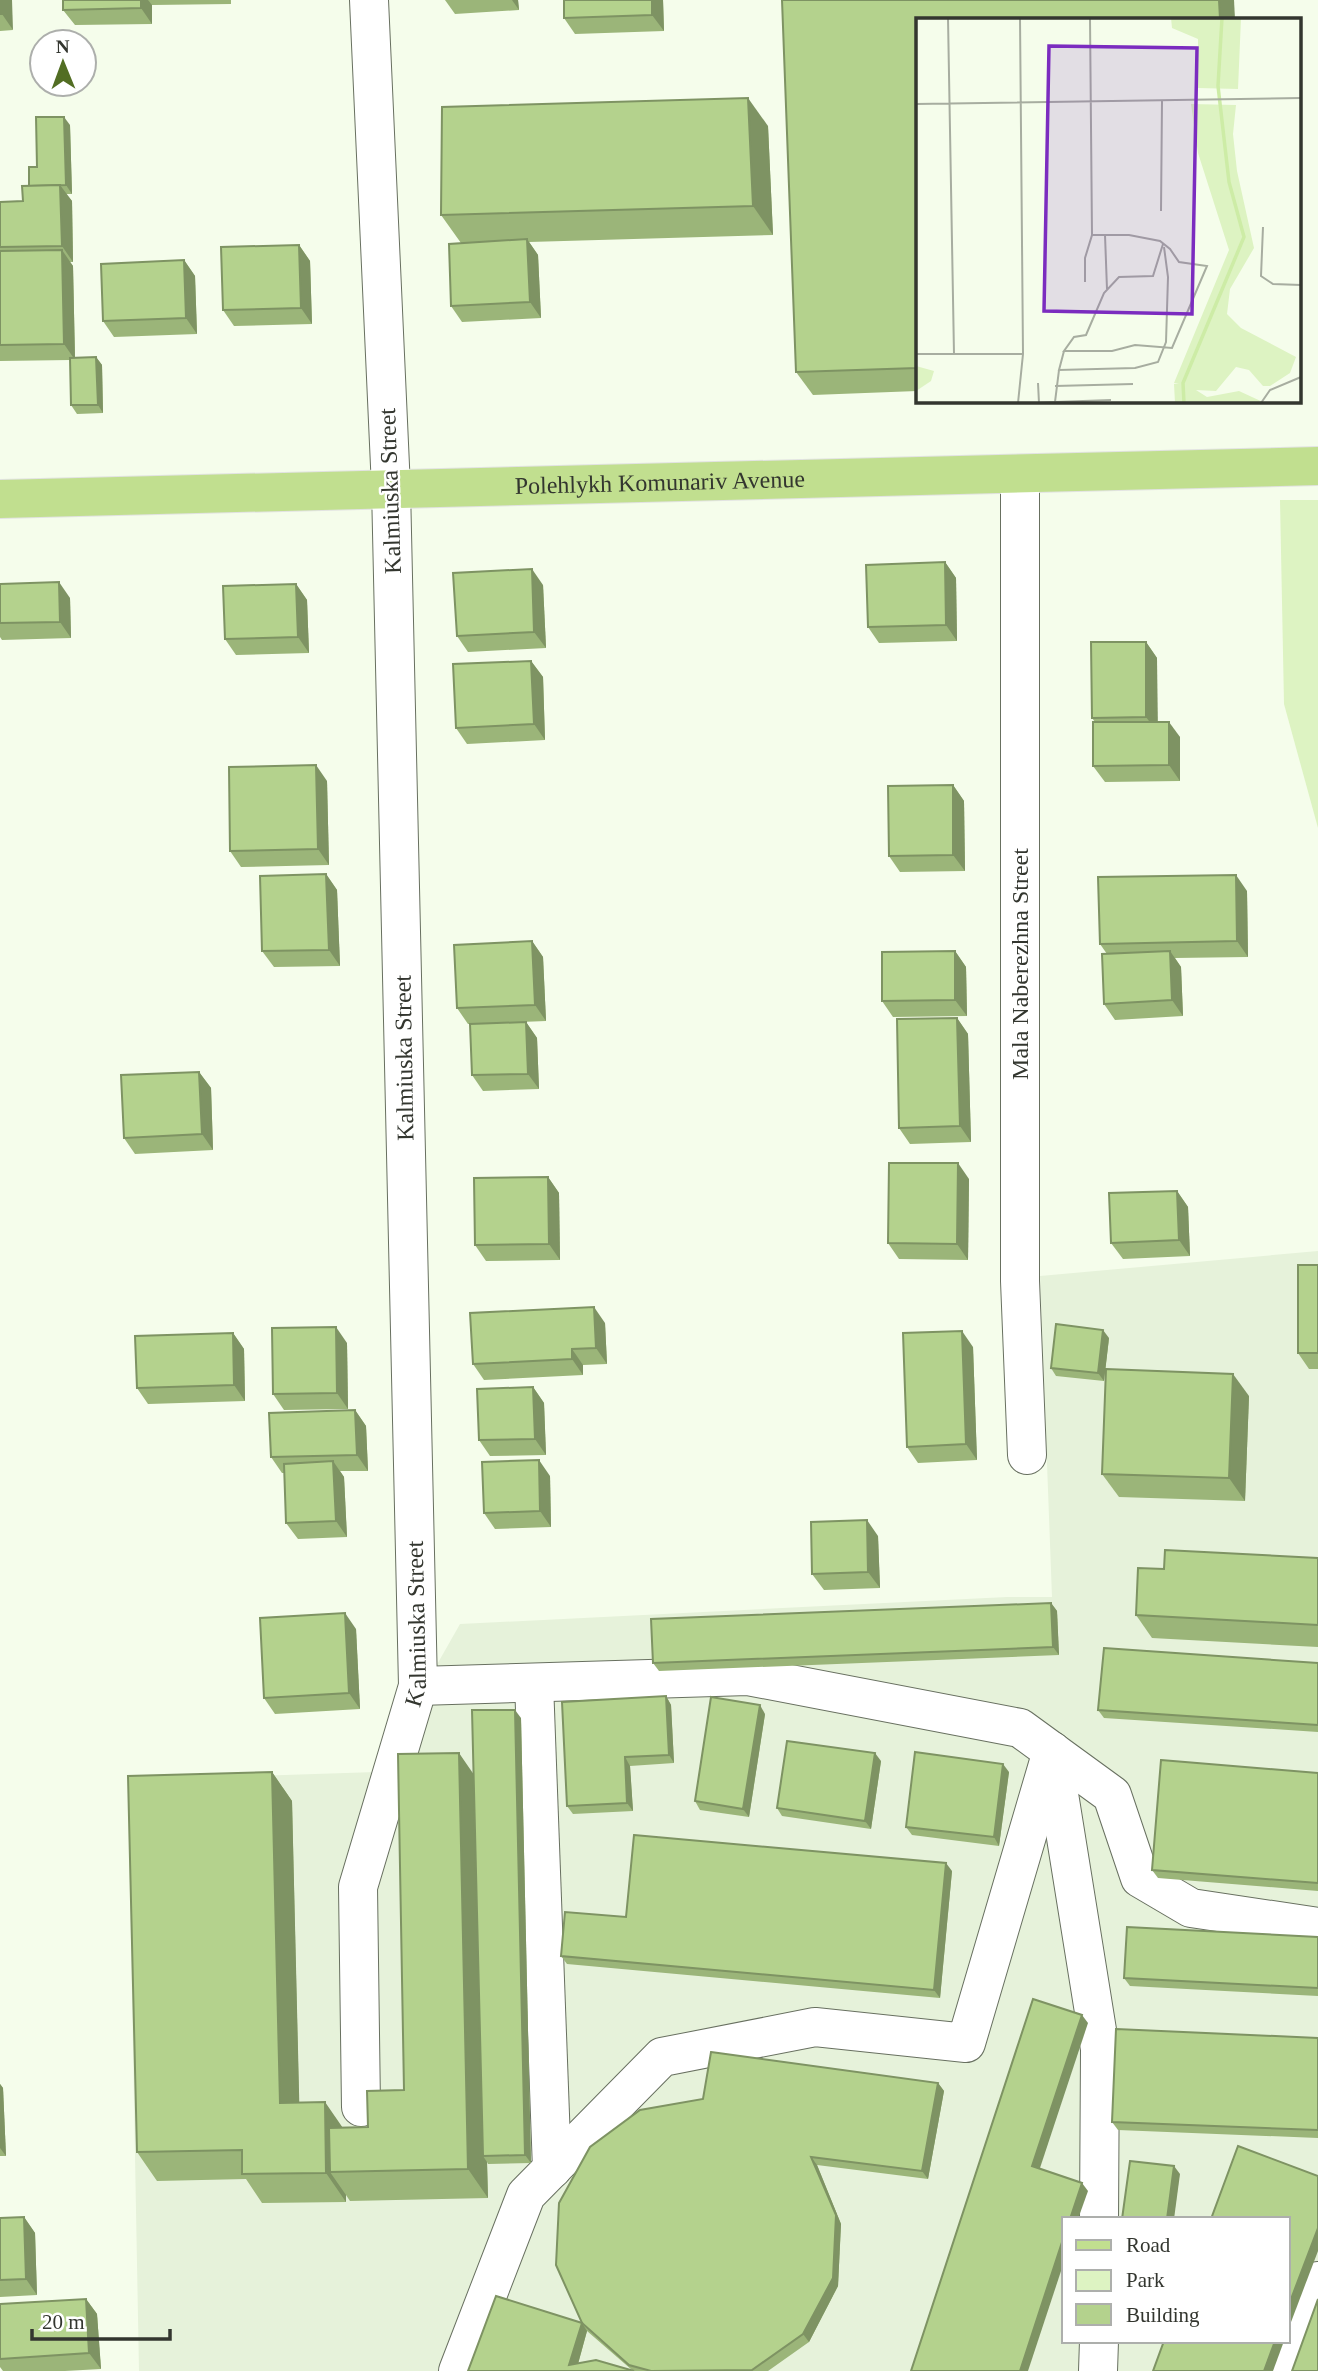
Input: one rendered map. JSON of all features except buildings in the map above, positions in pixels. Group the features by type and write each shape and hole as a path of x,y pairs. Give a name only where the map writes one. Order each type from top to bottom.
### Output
{"main road":[{"name":"Polehlykh Komunariv Avenue","path":"0,499 1318,466"}],"street":[{"name":"Kalmiuska Street","path":"361,2107 358,1887 418,1686 391,488 369,0"},
{"name":"Mala Naberezhna Street","path":"1020,474 1020,1281 1027,1455"},
{"path":"418,1686 748,1676 1020,1728 1112,1796 1140,1878 1191,1908 1318,1927"},
{"path":"534,1683 552,2169"},
{"path":"458,2371 526,2195 662,2057 815,2027 967,2043 1052,1751"},
{"path":"1052,1751 1100,2049 1099,2217"},
{"path":"1284,2371 1318,2281"},
{"path":"1098,2371 1099,2343"}],"shaded area":[{"path":"1318,1251 1318,2371 139,2371 128,1780 376,1772 460,1624 1052,1597 1040,1276"}],"green space":[{"path":"1280,500 1318,500 1318,828 1284,704"}]}
